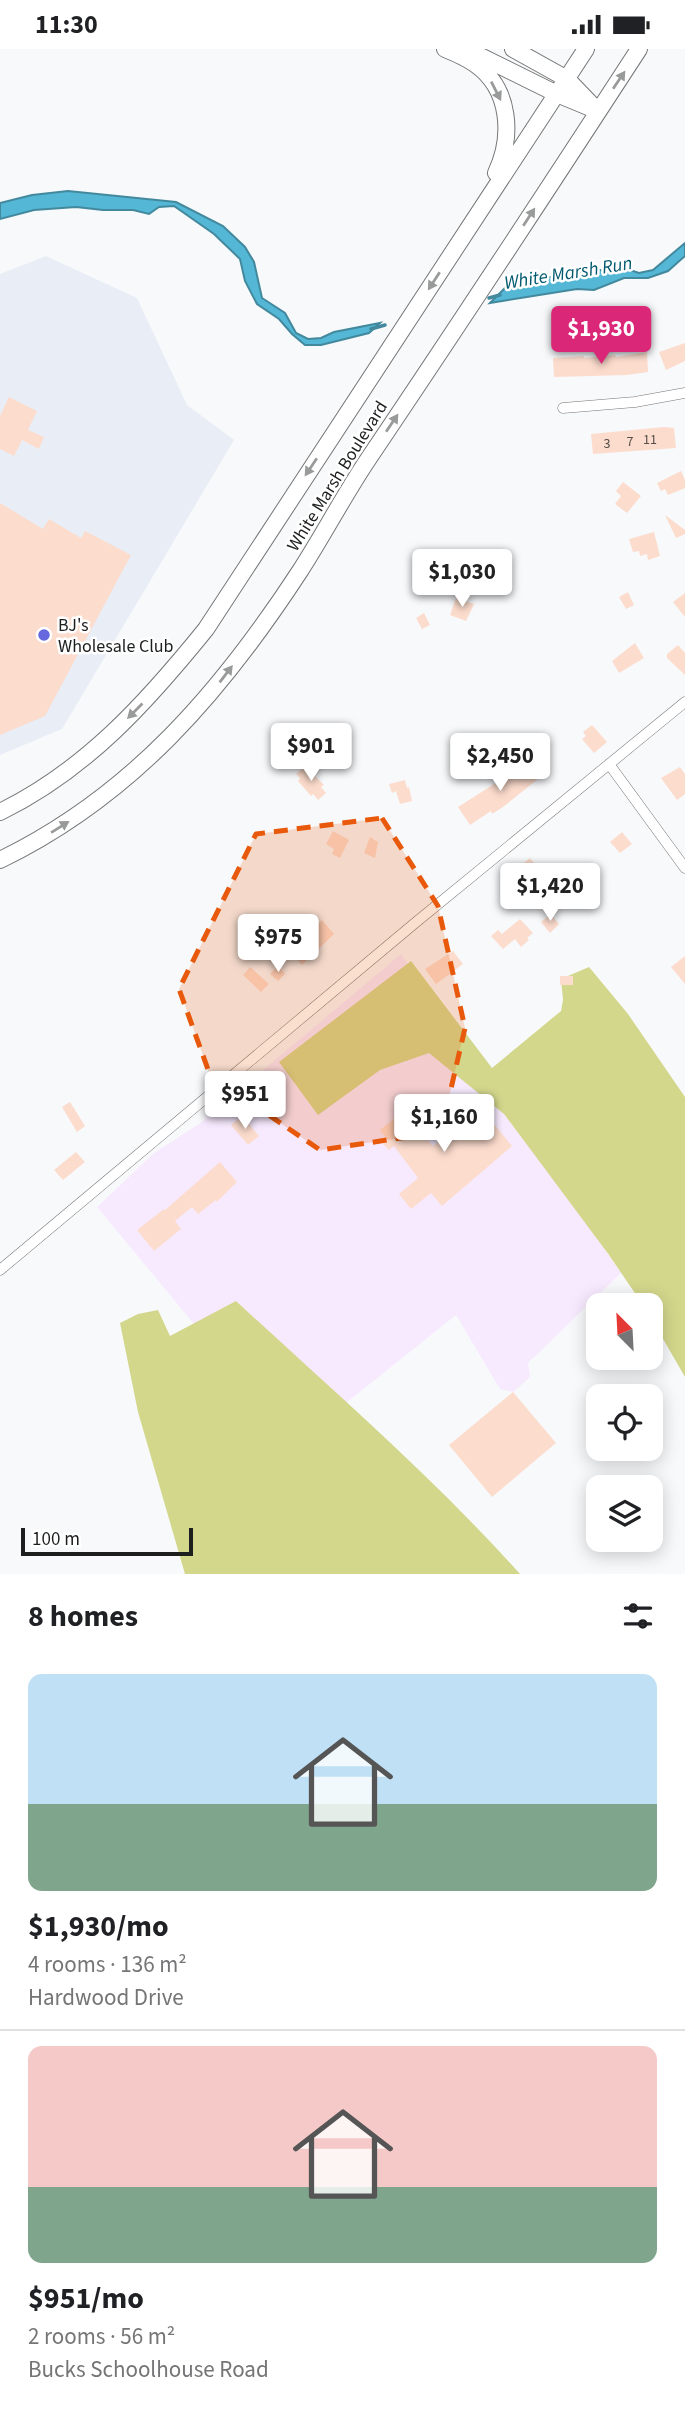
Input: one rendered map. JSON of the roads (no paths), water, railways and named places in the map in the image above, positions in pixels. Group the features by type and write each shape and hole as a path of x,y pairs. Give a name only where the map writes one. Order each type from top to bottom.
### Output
{"highway":[{"path":"445,49 471,62 486,74 499,94 506,118 507,136 503,156 472,224"},
{"path":"465,49 557,95 598,111"},
{"path":"513,49 567,79 598,111"},
{"name":"White Marsh Boulevard","path":"0,812 89,754 150,697 206,629 586,49"},
{"name":"White Marsh Boulevard","path":"0,860 68,822 125,779 183,726 226,675 301,569 350,486 639,49"}],"street":[{"path":"564,408 635,402 685,393"},
{"path":"0,1270 685,702"},
{"path":"609,764 685,868"}],"water":[{"path":"68,191 176,202 223,226 245,247 254,262 262,298 285,313 296,333 308,339 380,323 369,333 321,345 305,345 279,319 257,304 245,281 240,259 214,234 174,206 159,207 149,214 133,210 76,207 34,210 0,219 0,203 32,195"},
{"name":"White Marsh Run","path":"685,243 685,256 668,271 648,278 624,278 594,290 577,289 490,303 508,285 596,269 608,272 624,268 639,273 653,270"}],"waterway":[{"name":"White Marsh Run","path":"489,298 500,295"},
{"name":"White Marsh Run","path":"371,329 385,325"}],"place":[{"name":"BJ's Wholesale Club","path":"44,635"}]}
